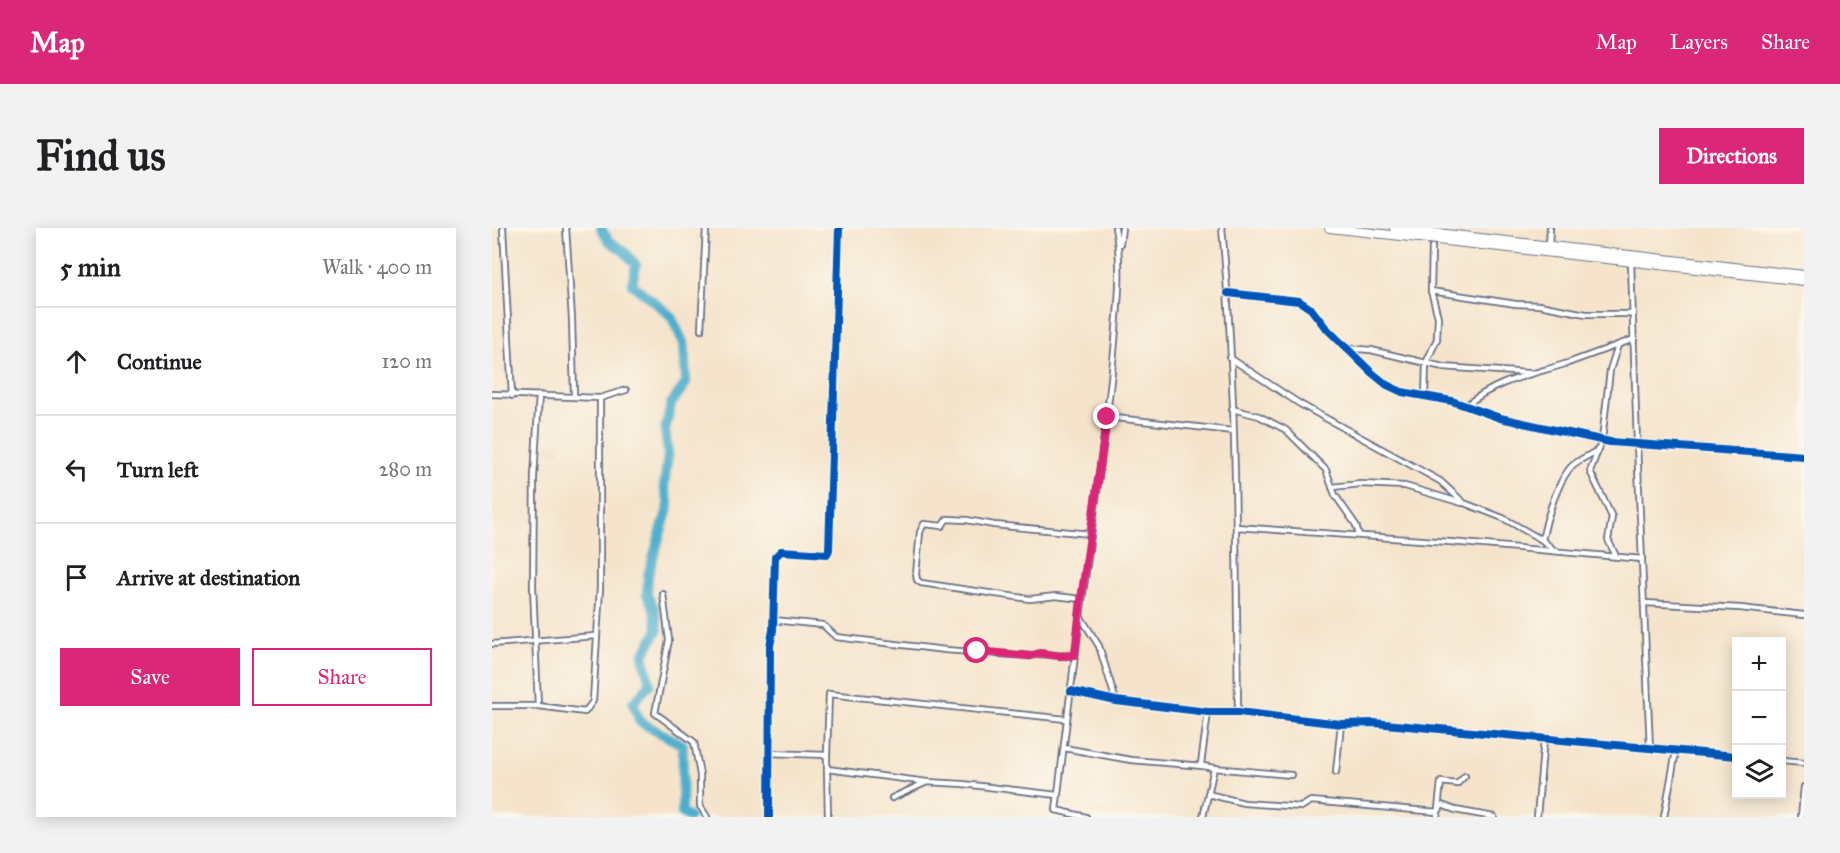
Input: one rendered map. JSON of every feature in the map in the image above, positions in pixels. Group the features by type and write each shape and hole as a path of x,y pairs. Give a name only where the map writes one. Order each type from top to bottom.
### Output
{"main road":[{"path":"1329,228 1804,281"},
{"path":"1394,228 1804,275"}],"street":[{"path":"503,228 512,396"},
{"path":"566,228 574,395"},
{"path":"701,330 706,228"},
{"path":"769,817 768,753 774,565 777,553 781,551 827,554 829,550 839,228"},
{"path":"1056,817 1081,599 1107,417 1120,283 1119,247 1115,228"},
{"path":"1119,247 1122,228"},
{"path":"1222,228 1228,293 1233,431 1238,712"},
{"path":"1549,245 1550,228"},
{"path":"1425,397 1426,363 1437,339 1438,317 1431,291 1432,247"},
{"path":"1631,262 1650,749"},
{"path":"1431,291 1516,304 1539,304 1586,314 1633,314"},
{"path":"1228,293 1299,301 1311,309 1325,327 1387,385 1425,397 1452,401 1500,418 1602,440 1804,456"},
{"path":"1465,406 1485,390 1529,373 1634,339"},
{"path":"1616,556 1608,540 1612,517 1590,471 1602,440 1610,369 1618,345"},
{"path":"1346,348 1371,350 1443,367 1529,373"},
{"path":"1230,358 1300,404 1440,481 1464,504"},
{"path":"492,394 574,395 600,398 626,390"},
{"path":"538,706 533,585 534,487 539,395"},
{"path":"492,706 538,706 585,712 593,701 600,564 600,398"},
{"path":"1232,409 1259,416 1286,430 1326,470 1335,495 1356,525 1359,535"},
{"path":"1107,417 1233,431"},
{"path":"1542,540 1551,508 1572,466 1598,450"},
{"path":"1332,487 1361,484 1405,486 1503,518 1542,540 1554,550"},
{"path":"1081,599 1056,596 1030,599 921,584 917,580 916,573 921,527 924,524 942,526 947,519 1091,534"},
{"path":"1236,527 1554,550 1642,559"},
{"path":"663,594 669,640 655,713 694,742 700,775 700,806 707,817"},
{"path":"1644,603 1740,608 1804,615"},
{"path":"1079,616 1100,646 1116,701"},
{"path":"773,621 823,625 837,637 945,650 1030,656 1040,653 1059,656 1075,655"},
{"path":"492,644 596,636"},
{"path":"1071,691 1116,701 1208,712 1238,712 1341,723 1374,723 1732,756"},
{"path":"828,817 829,694 1066,719"},
{"path":"1203,766 1201,764 1208,712"},
{"path":"1336,772 1341,723"},
{"path":"1537,817 1544,740"},
{"path":"1064,748 1131,760 1291,775"},
{"path":"1664,817 1676,751"},
{"path":"768,753 827,755"},
{"path":"1786,761 1804,763"},
{"path":"1203,817 1214,768"},
{"path":"827,769 1057,795"},
{"path":"1437,815 1441,782 1457,784 1465,776"},
{"path":"892,798 927,782"},
{"path":"1801,817 1804,787"},
{"path":"1208,794 1244,803 1301,807 1311,801 1437,815"},
{"path":"1437,815 1442,805 1445,805 1455,810 1494,817"},
{"path":"1056,810 1086,817"}],"shaded area":[{"path":"547,442 560,443 559,454 546,453"}],"waterway":[{"path":"601,228 609,241 624,251 636,265 632,284 671,316 684,344 686,383 671,404 665,430 668,454 664,486 669,505 648,575 647,595 654,608 658,630 643,655 650,684 633,703 640,722 683,745 682,813 689,817"}],"cycle path":[{"path":"769,817 770,646 773,630 775,557 781,551 827,554 829,550 839,228"},
{"path":"1228,293 1299,301 1311,309 1325,327 1371,372 1387,385 1402,392 1452,401 1500,418 1610,442 1804,456"},
{"path":"1071,691 1116,701 1208,712 1238,712 1341,724 1374,723 1732,756"}],"route":[{"path":"977,651 1030,656 1040,653 1059,656 1075,655 1107,417"}]}
